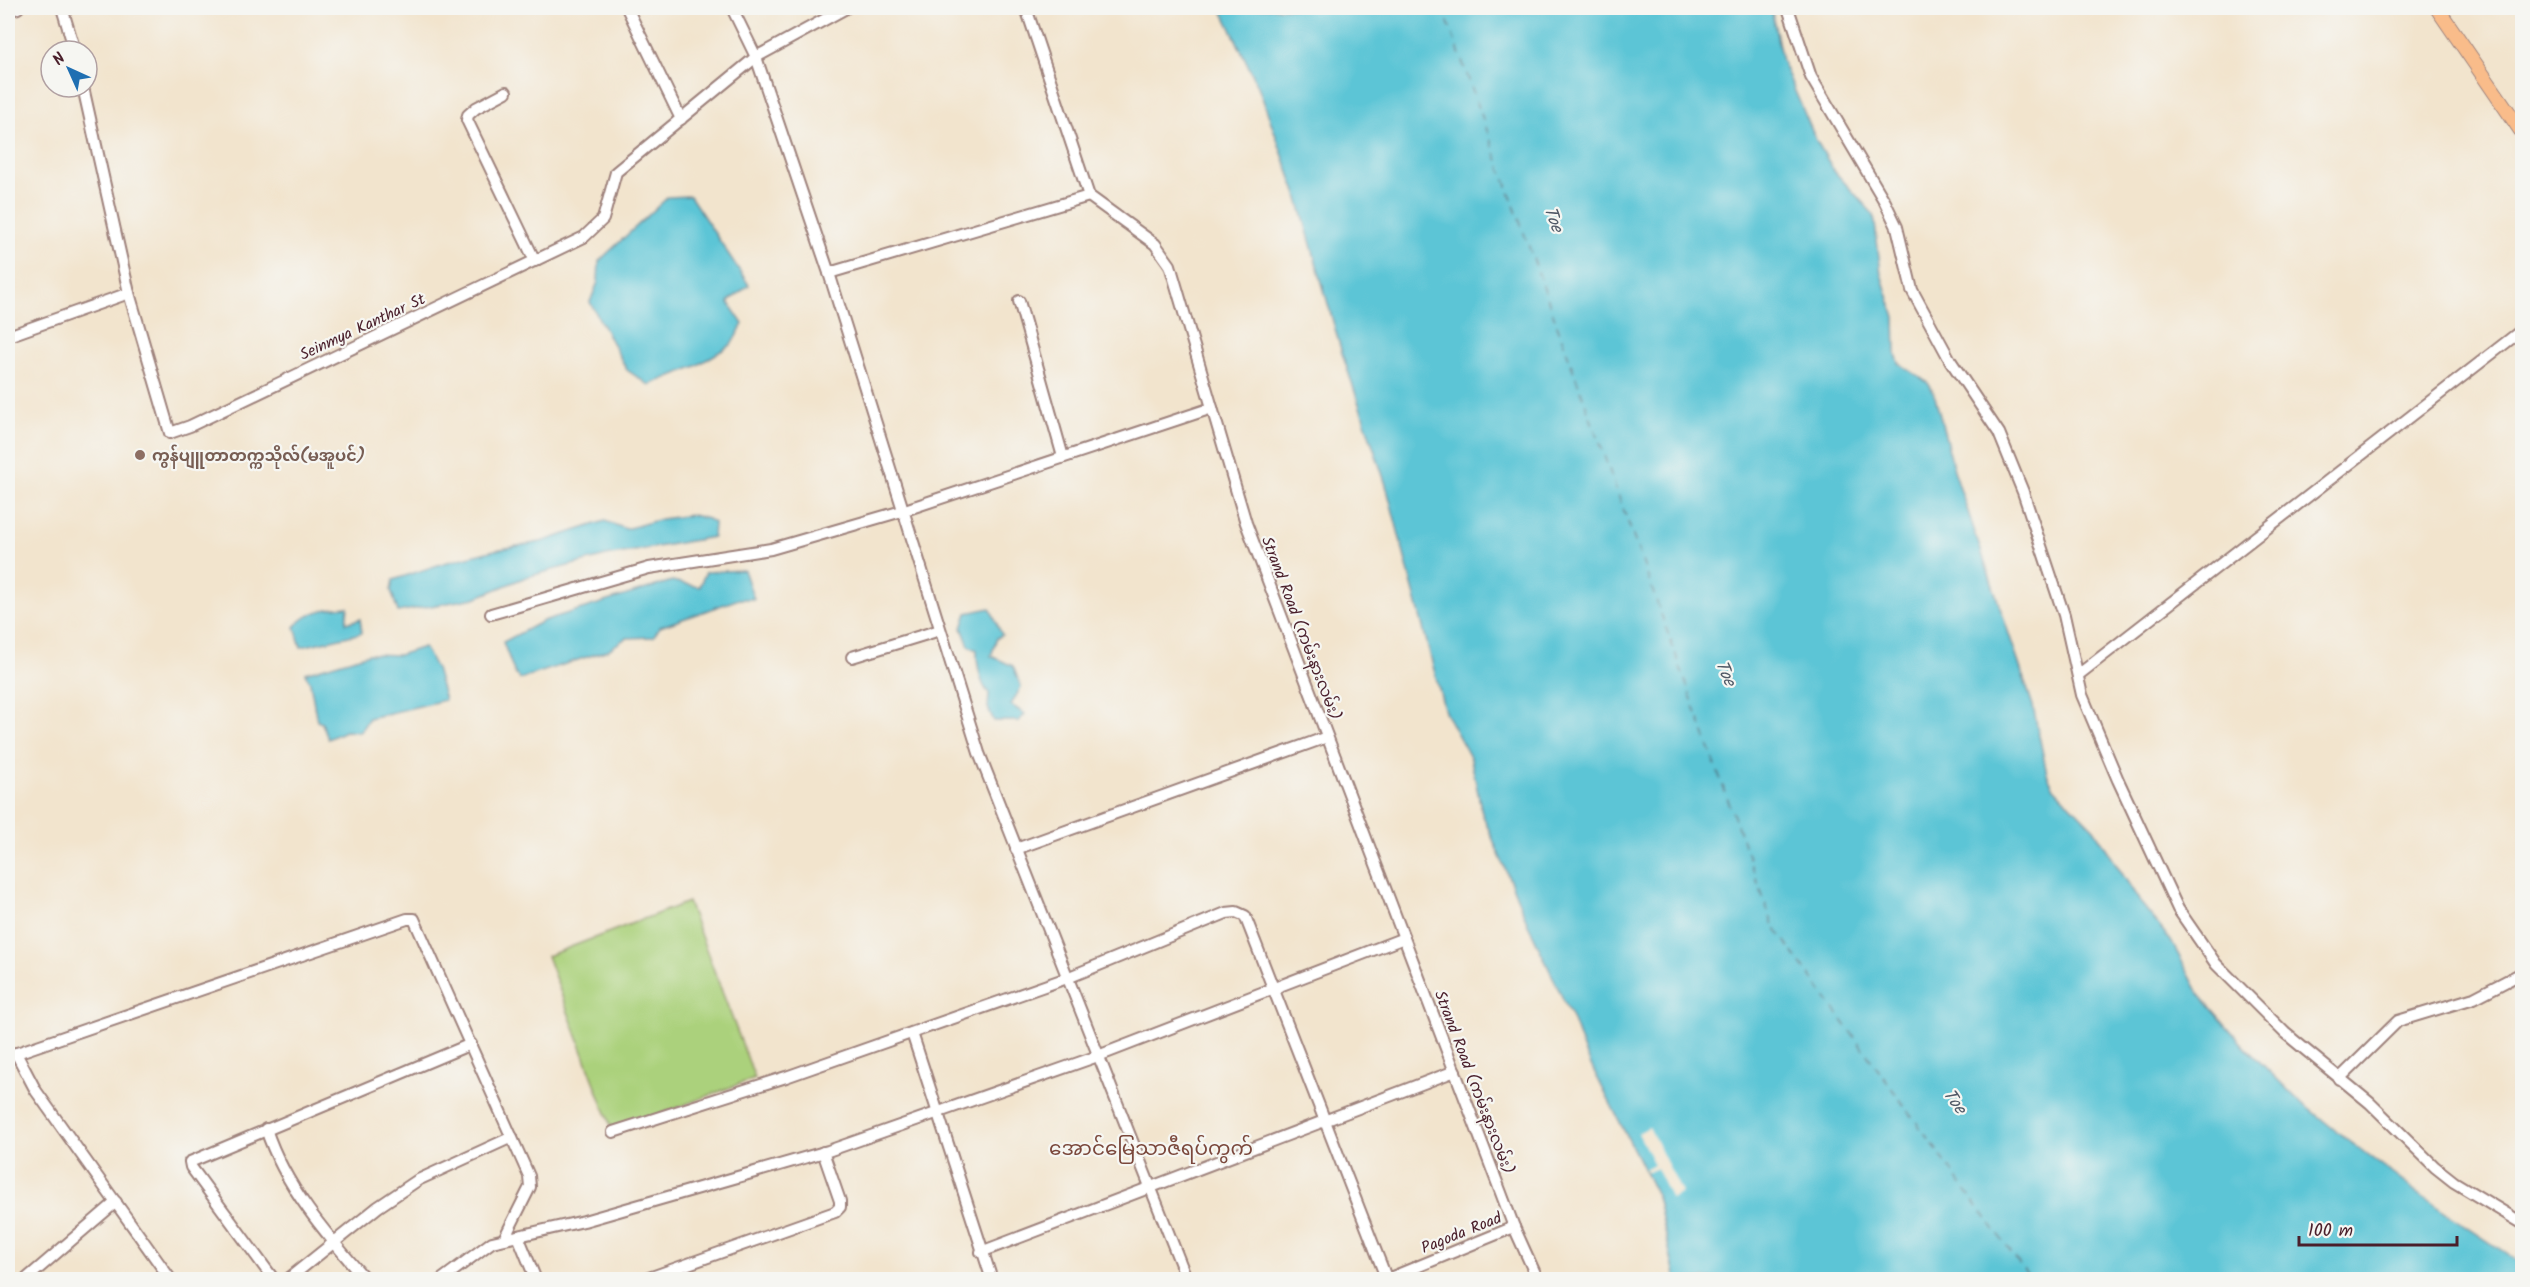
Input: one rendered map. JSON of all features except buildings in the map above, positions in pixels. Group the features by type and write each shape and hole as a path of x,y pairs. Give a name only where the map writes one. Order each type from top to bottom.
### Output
{"main road":[{"path":"2437,8 2523,132"}],"street":[{"path":"8,11 18,8"},
{"path":"62,8 71,39"},
{"path":"627,8 681,119"},
{"path":"732,8 756,57 829,273 979,753 1187,1280"},
{"name":"Seinmya Kanthar St","path":"129,293 170,433 584,237 603,219 616,172 756,57 846,8"},
{"path":"1788,8 1811,77 1885,202 1897,227 1912,290 1950,360 1999,433 2024,492 2064,615 2082,695 2118,780 2178,909 2216,964 2286,1034 2370,1103 2454,1182 2523,1223"},
{"path":"829,273 1089,196 1027,9"},
{"path":"506,92 471,112 467,120 534,261"},
{"path":"8,336 129,293 86,99"},
{"name":"Strand Road (ကမ်းနားလမ်း)","path":"1089,196 1155,244 1170,265 1246,523 1514,1227 1538,1280"},
{"path":"1019,301 1063,457"},
{"path":"2078,675 2523,330"},
{"path":"491,614 649,568 771,549 902,511 1212,408"},
{"path":"852,657 940,630"},
{"path":"1016,849 1327,737"},
{"path":"613,1132 786,1077 912,1033 1067,978 1226,913 1236,912 1245,916 1275,989 1386,1279"},
{"path":"168,1278 12,1055 411,918 420,926 529,1176 530,1187 504,1239"},
{"path":"441,1280 492,1242 584,1221 823,1152 1098,1056 1404,938"},
{"path":"2339,1079 2398,1021 2474,998 2523,973"},
{"path":"912,1033 981,1252 992,1280"},
{"path":"274,1280 190,1164 192,1160 471,1044"},
{"path":"981,1252 1455,1071"},
{"path":"266,1129 274,1154 294,1189 333,1242 366,1280"},
{"path":"287,1280 333,1242 418,1179 512,1137"},
{"path":"643,1280 835,1212 840,1207 840,1201 823,1152"},
{"path":"26,1280 116,1202"},
{"name":"Pagoda Road","path":"1386,1279 1514,1227"},
{"path":"518,1236 536,1280"}],"green space":[{"path":"688,902 755,1078 613,1132 547,956"}],"water":[{"name":"Toe","path":"1221,8 1771,8 1782,61 1816,140 1834,171 1874,215 1881,274 1895,318 1896,354 1899,363 1928,383 1934,393 1954,470 2033,706 2047,774 2054,788 2094,829 2140,902 2171,941 2200,995 2244,1046 2297,1099 2335,1130 2428,1201 2522,1264 2522,1279 1676,1279 1657,1196 1584,1051 1572,1018 1528,924 1482,813 1471,759 1445,712 1386,485 1342,353 1297,195 1258,86"},
{"path":"690,196 749,285 728,302 743,324 731,345 696,366 649,385 627,370 590,302 598,282 599,261 668,197"},
{"path":"692,515 714,523 713,537 606,556 526,577 475,598 398,612 391,590 393,580 444,563 495,550 541,542 605,521 626,529 661,519"},
{"path":"744,570 754,599 739,599 660,627 653,637 626,638 608,650 520,679 515,674 503,642 543,621 672,581 699,587 706,572"},
{"path":"348,607 346,623 360,619 362,633 301,647 295,627 300,622 319,611"},
{"path":"990,608 1002,635 997,638 991,656 1013,666 1021,687 1011,705 1025,714 1019,721 994,721 988,708 989,693 980,673 977,650 969,646 962,628 967,613"},
{"path":"424,647 436,669 445,700 369,718 360,732 345,731 328,739 322,723 317,721 310,682 305,673 369,654 399,655"}],"pier":[{"path":"1649,1127 1682,1193 1671,1199 1656,1168 1647,1173 1645,1169 1654,1164 1638,1133"}],"ferry route":[{"path":"1443,8 1773,925 2031,1280"}],"place":[{"name":"ကွန်ပျူတာတက္ကသိုလ်(မအူပင်)","path":"140,455"}],"district":[{"name":"အောင်မြေသာဇီရပ်ကွက်","path":"1151,1148"}]}
